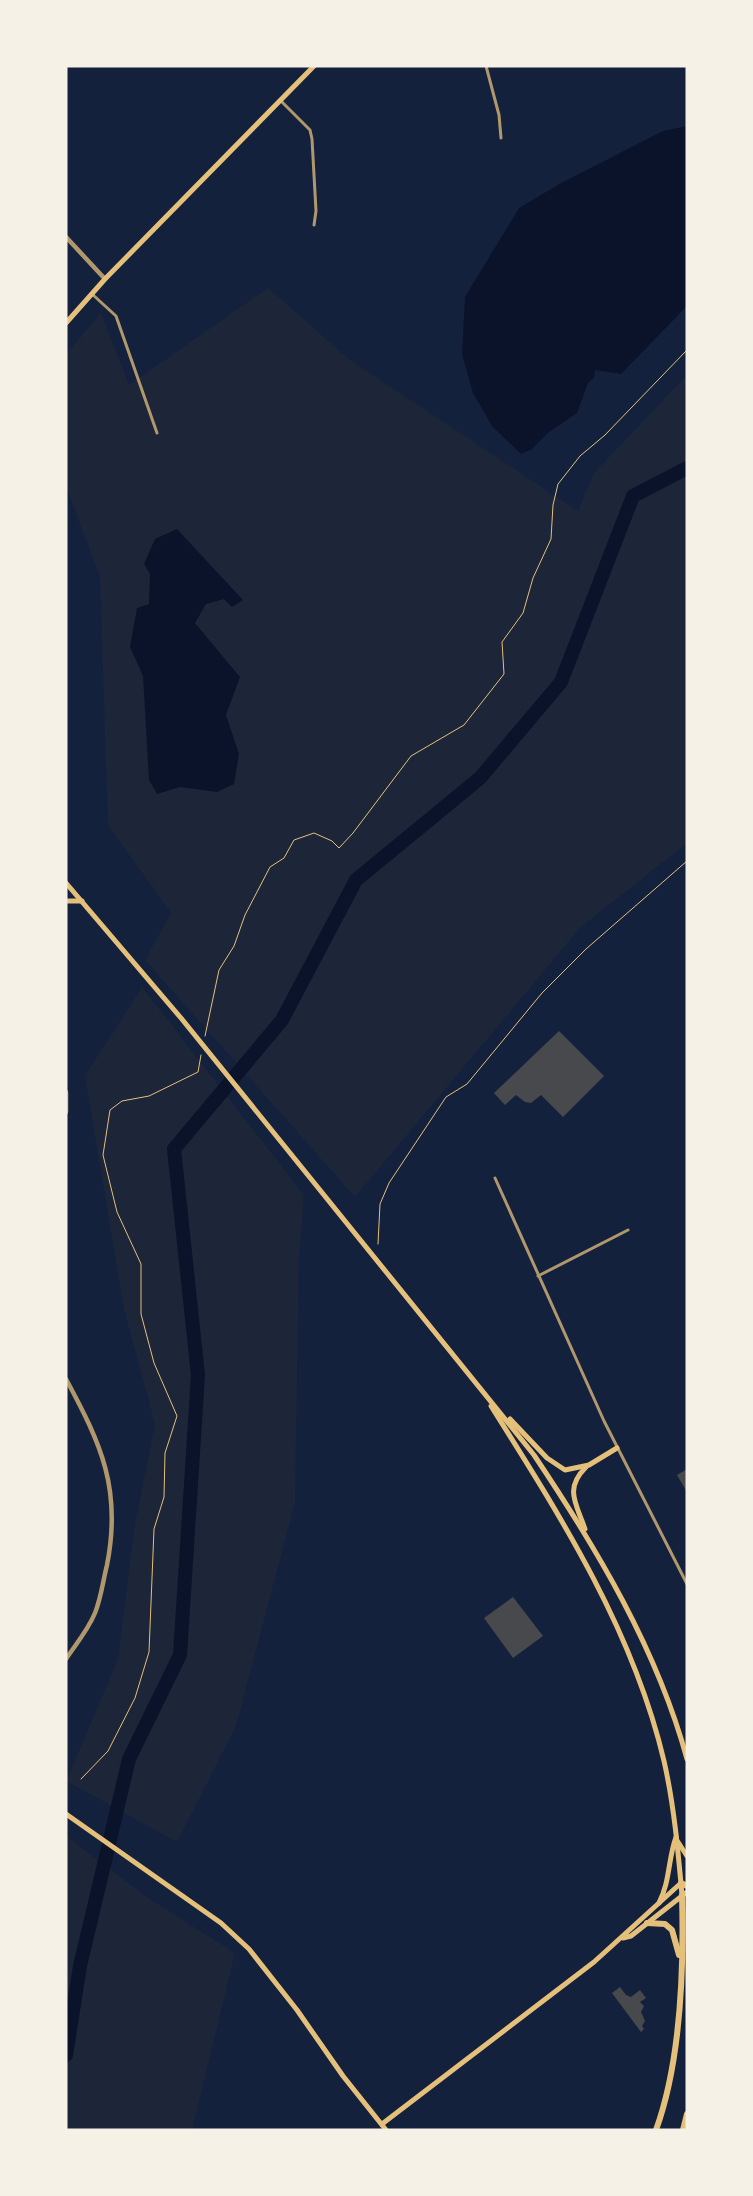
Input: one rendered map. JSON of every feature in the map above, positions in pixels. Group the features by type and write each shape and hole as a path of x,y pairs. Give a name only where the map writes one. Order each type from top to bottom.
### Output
{"highway":[{"path":"656,2130 662,2111 676,2041 685,1893"},
{"path":"647,1923 665,1924 672,1930 681,1963"},
{"path":"683,2130 687,2114"}],"main road":[{"path":"66,323 105,279 314,66"},
{"path":"66,883 134,963 534,1455 589,1540 615,1585 664,1690 687,1759"},
{"path":"66,900 82,901"},
{"path":"480,1388 558,1468 574,1470 588,1465 617,1448"},
{"path":"480,1388 556,1509 601,1592 637,1676 664,1760 685,1883 685,1893 631,1936 622,1938"},
{"path":"588,1465 578,1475 572,1490 589,1540"},
{"path":"66,1814 221,1923 249,1949 297,2010 343,2076 386,2130"},
{"path":"659,1903 668,1883 671,1850 677,1834"},
{"path":"678,1842 687,1856"},
{"path":"382,2124 622,1938 659,1903 685,1883"}],"street":[{"path":"486,66 499,115 501,138"},
{"path":"280,100 310,130 316,211 314,225"},
{"path":"66,237 105,279"},
{"path":"92,293 116,316 157,433"},
{"path":"66,1092 66,1112"},
{"path":"495,1178 617,1448 687,1584"},
{"path":"538,1276 628,1230"},
{"path":"66,1379 91,1425 102,1453 112,1504 111,1540 101,1592 94,1614 66,1659"}],"path":[{"path":"205,1039 219,970 234,946 245,915 270,867 284,858 294,840 314,833 332,841 339,848 353,833 410,756 464,725 504,674 502,642 523,613 533,578 551,539 553,505 558,484 580,456 605,435 687,350"},
{"path":"378,1244 380,1204 389,1183 446,1097 467,1084 542,993 586,949 687,861"},
{"path":"81,1779 108,1751 135,1698 149,1652 154,1529 164,1497 165,1453 176,1416 154,1363 141,1314 141,1264 117,1212 103,1155 110,1110 122,1101 149,1096 198,1072 203,1047"}],"shaded area":[{"path":"687,126 687,306 621,374 595,370 594,378 588,383 577,413 549,432 532,449 521,454 492,426 473,393 462,354 465,297 519,208 563,182 663,131"},
{"path":"268,288 350,360 578,511 594,473 687,375 687,843 581,927 355,1197 145,960 171,913 108,825 100,577 66,486 66,354 101,313 129,385"},
{"path":"177,529 243,600 232,607 224,599 206,604 195,623 240,677 226,715 239,754 234,784 217,792 180,787 157,794 149,780 143,676 130,647 137,608 149,604 150,574 144,564 155,539"},
{"path":"142,987 304,1195 299,1258 295,1502 236,1726 177,1842 66,1781 118,1659 135,1524 155,1424 124,1309 85,1076"},
{"path":"66,1836 148,1898 235,1953 192,2130 66,2130"}],"building":[{"path":"559,1031 604,1076 563,1117 541,1095 531,1103 525,1102 516,1095 505,1105 494,1093"},
{"path":"687,1469 687,1492 677,1475"},
{"path":"513,1597 543,1636 513,1658 484,1618"},
{"path":"620,1987 626,1995 631,1997 640,1990 646,1998 640,2002 644,2006 641,2012 645,2021 642,2026 644,2029 641,2032 612,1993"}],"waterway":[{"path":"66,2055 80,1966 129,1759 180,1655 198,1375 174,1149 282,1020 356,880 480,778 561,682 633,496 687,468"}]}
